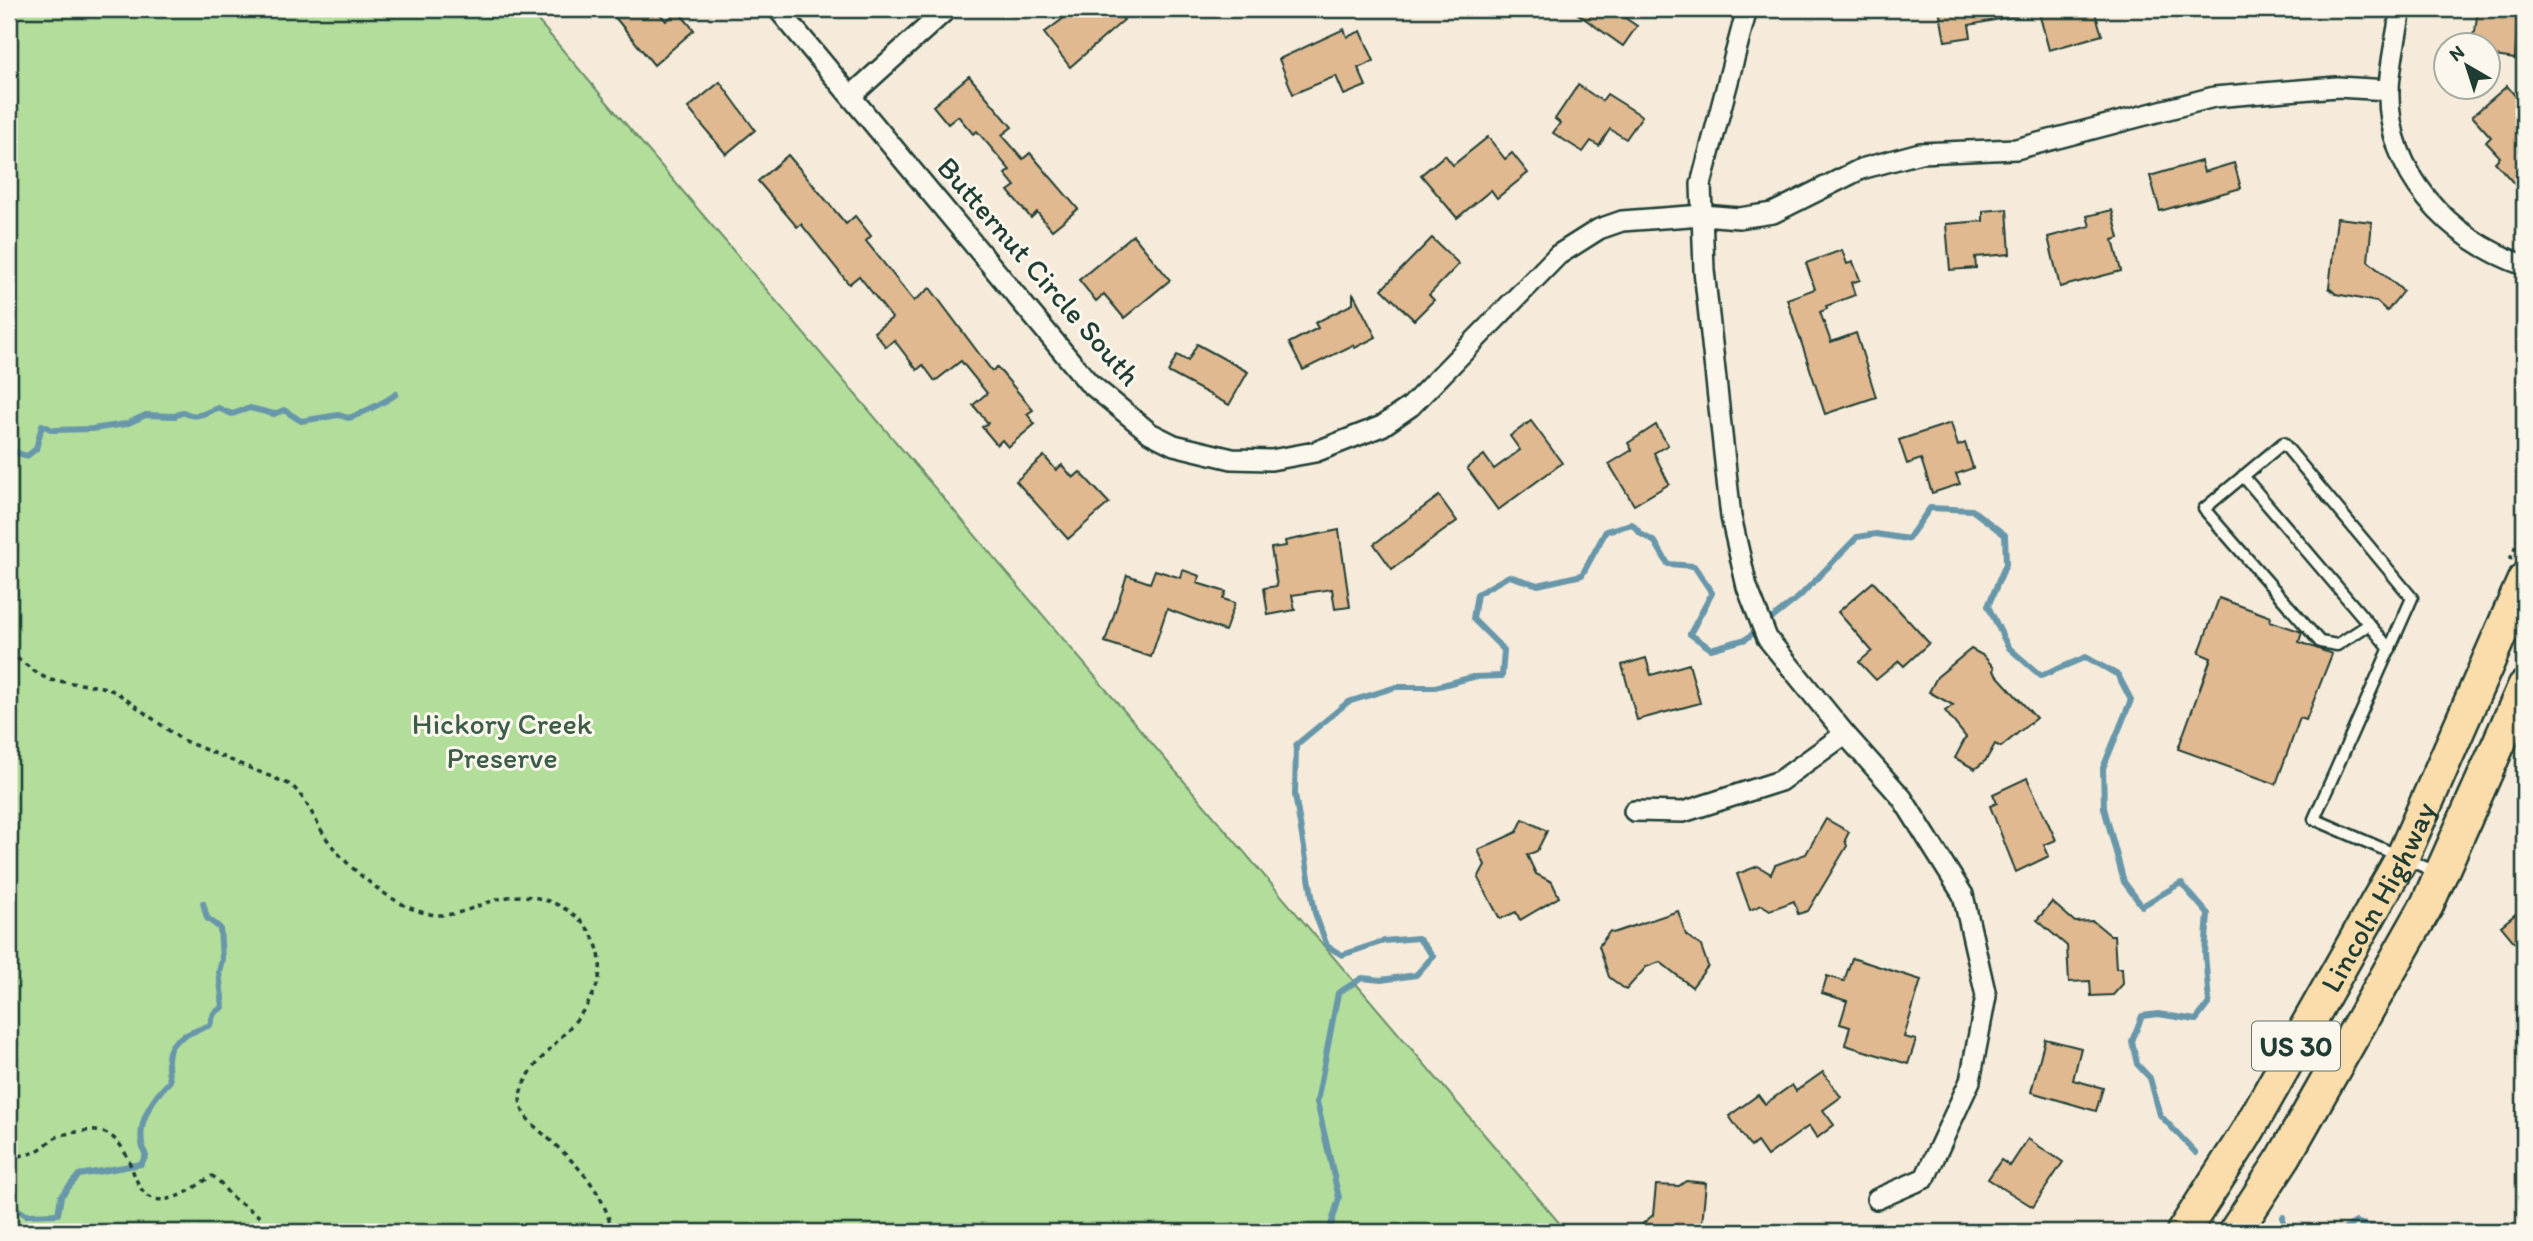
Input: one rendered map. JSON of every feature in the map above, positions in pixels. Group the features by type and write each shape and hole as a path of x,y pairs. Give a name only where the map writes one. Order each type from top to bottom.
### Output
{"main road":[{"name":"Lincoln Highway","path":"2183,1232 2246,1134 2403,856 2524,580"},
{"name":"Lincoln Highway","path":"2235,1232 2284,1157 2442,876 2524,687"}],"street":[{"name":"Butternut Circle South","path":"778,9 1088,382 1150,433 1174,445 1232,459 1271,460 1315,452 1382,426 1431,389 1540,273 1577,241 1622,221 1703,215 1739,218 1773,213 1861,169 1920,153 2016,149 2214,97 2337,87 2389,90"},
{"path":"851,96 947,9"},
{"path":"1747,9 1701,184 1704,270 1731,517 1747,587 1768,638 1845,734 1902,798 1963,895 1986,996 1970,1081 1925,1178 1877,1199"},
{"path":"2401,9 2389,90 2404,161 2423,195 2451,225 2477,244 2524,265"},
{"path":"1634,811 1684,812 1780,781 1845,734"}],"lane":[{"path":"2368,625 2337,645 2320,642 2204,509 2283,443 2412,598 2314,819 2403,856 2442,876"},
{"path":"2243,476 2390,649"}],"path":[{"path":"9,652 50,680 102,687 116,692 182,740 291,785 302,795 323,833 351,868 407,906 423,913 449,914 505,896 523,894 542,898 567,909 579,919 591,932 597,947 600,963 597,981 581,1014 531,1071 520,1091 521,1106 528,1119 581,1168 597,1187 612,1232"},
{"path":"9,1158 34,1153 58,1136 89,1131 106,1133 122,1148 135,1179 152,1200 163,1200 186,1193 212,1176 220,1180 231,1196 259,1215 271,1232"}],"green space":[{"name":"Hickory Creek Preserve","path":"9,9 528,9 1567,1232 9,1232"}],"building":[{"path":"622,9 656,9 666,21 678,11 694,30 654,65 614,16"},
{"path":"1088,9 1115,9 1124,20 1070,67 1044,33 1072,12 1076,18"},
{"path":"1571,9 1612,9 1637,26 1623,46"},
{"path":"1939,9 2015,9 2016,16 1969,25 1971,37 1945,41"},
{"path":"2038,9 2094,9 2102,35 2049,50"},
{"path":"2485,9 2524,9 2524,17 2517,24 2515,59 2502,57 2502,32 2475,32 2477,16"},
{"path":"1344,29 1347,37 1361,31 1374,61 1358,68 1366,86 1344,95 1336,76 1293,94 1279,59"},
{"path":"969,76 1012,127 1002,135 1023,159 1030,153 1078,209 1052,230 1037,212 1031,218 1008,191 1015,186 1005,174 1010,170 977,131 973,134 958,116 948,124 933,106"},
{"path":"720,82 755,130 726,154 688,108"},
{"path":"1578,85 1602,101 1607,94 1642,116 1626,139 1610,129 1599,146 1591,141 1583,152 1553,133 1560,123 1555,119"},
{"path":"2507,86 2524,106 2524,195 2495,162 2500,157 2486,142 2491,137 2472,116 2488,102 2502,102 2502,90"},
{"path":"1488,137 1505,159 1512,153 1528,173 1497,198 1491,190 1457,218 1421,175 1445,155 1453,165"},
{"path":"788,155 846,224 855,216 871,236 866,241 914,301 930,288 992,371 997,367 1033,410 1027,414 1035,424 1008,447 1002,440 997,445 982,427 988,423 973,405 987,393 961,361 935,381 923,365 917,370 894,340 886,347 874,332 892,318 859,276 849,284 801,224 797,227 758,181"},
{"path":"2201,161 2204,172 2234,163 2241,188 2160,211 2150,176"},
{"path":"2007,209 2010,254 1975,257 1976,268 1950,270 1946,224 1983,221 1983,211"},
{"path":"2112,210 2119,238 2113,240 2121,271 2060,287 2048,237 2090,226 2087,216"},
{"path":"2337,218 2372,222 2368,261 2403,291 2387,311 2377,302 2336,294 2329,288"},
{"path":"1133,235 1170,280 1124,318 1104,294 1096,301 1079,280"},
{"path":"1432,238 1459,264 1429,295 1434,300 1414,320 1382,289"},
{"path":"1842,250 1847,264 1853,262 1860,280 1851,283 1855,295 1826,306 1827,309 1820,312 1831,342 1856,333 1876,397 1825,414 1787,299 1815,289 1806,263"},
{"path":"1353,293 1376,337 1355,348 1353,345 1303,370 1289,343 1318,328 1315,323 1353,304"},
{"path":"1197,344 1248,372 1229,405 1168,372 1177,355 1188,361"},
{"path":"1531,421 1562,463 1498,510 1467,468 1484,455 1494,469 1520,450 1510,436"},
{"path":"1951,423 1958,446 1965,443 1973,468 1956,474 1960,484 1932,493 1921,459 1907,464 1899,440"},
{"path":"1656,425 1668,445 1654,453 1669,484 1634,505 1609,464 1632,450 1628,443"},
{"path":"1044,456 1056,470 1062,465 1073,478 1080,472 1109,503 1068,539 1016,481"},
{"path":"1439,496 1457,521 1392,569 1374,544"},
{"path":"1339,530 1350,607 1335,609 1332,589 1292,595 1295,610 1268,615 1264,588 1277,586 1271,548 1286,546 1285,541"},
{"path":"1155,570 1181,578 1183,570 1200,576 1197,583 1226,592 1223,599 1235,603 1225,631 1167,609 1151,657 1105,642 1127,575 1150,583"},
{"path":"1873,582 1929,643 1904,666 1899,661 1876,680 1859,662 1872,651 1838,612"},
{"path":"2219,598 2271,617 2270,621 2302,632 2299,642 2332,654 2306,720 2300,718 2276,784 2178,749 2211,658 2199,653"},
{"path":"1971,649 1984,656 1994,668 1993,671 2036,718 2001,747 1995,744 1986,760 1975,769 1955,758 1966,737 1945,711 1953,705 1929,692 1937,677"},
{"path":"1646,658 1651,675 1689,664 1700,703 1637,720 1622,665"},
{"path":"2027,778 2056,840 2044,845 2049,856 2016,872 1990,806 1997,803 1993,794"},
{"path":"1523,819 1547,831 1537,851 1527,855 1536,874 1552,882 1559,897 1520,920 1516,912 1500,919 1478,878 1485,865 1478,850 1517,832"},
{"path":"1826,819 1849,832 1845,840 1847,846 1808,911 1798,914 1794,901 1770,910 1762,905 1750,910 1737,874 1758,866 1771,874 1775,865 1806,854"},
{"path":"2052,902 2075,922 2093,921 2110,935 2114,935 2116,968 2122,968 2123,984 2113,995 2091,996 2090,981 2069,982 2067,946 2037,920"},
{"path":"2524,907 2524,954 2501,926"},
{"path":"1678,911 1686,935 1701,946 1708,966 1692,987 1660,962 1646,967 1626,990 1609,977 1599,946 1610,931 1613,933"},
{"path":"1852,958 1921,980 1904,1037 1916,1040 1908,1064 1845,1045 1850,1027 1840,1024 1847,1001 1822,993 1827,976 1844,981"},
{"path":"2045,1039 2081,1048 2073,1080 2103,1088 2096,1111 2031,1092"},
{"path":"1823,1072 1841,1097 1823,1110 1834,1125 1817,1138 1809,1126 1767,1156 1757,1142 1751,1147 1729,1116 1758,1095 1765,1104 1792,1085 1796,1091"},
{"path":"2028,1139 2063,1162 2033,1207 1988,1179 2001,1160 2010,1166"},
{"path":"1686,1181 1706,1183 1702,1224 1694,1223 1693,1232 1633,1232 1653,1215 1656,1185 1679,1186"}],"waterway":[{"path":"9,450 27,456 36,449 42,425 53,430 92,429 126,424 146,415 175,416 183,412 197,416 218,408 232,414 250,408 274,414 284,410 301,421 339,415 348,418 373,408 396,394"},
{"path":"1329,1232 1339,1198 1317,1102 1338,993 1362,978 1381,980 1416,975 1433,956 1418,938 1384,941 1342,955 1327,946 1315,913 1295,795 1296,745 1348,702 1396,687 1435,687 1473,677 1502,676 1504,650 1473,619 1477,594 1509,576 1538,585 1582,575 1606,531 1632,524 1641,534 1655,542 1668,564 1694,566 1712,593 1690,634 1711,649 1746,639 1799,597 1857,537 1876,534 1908,539 1930,508 1972,510 2005,535 2006,564 1988,606 2008,647 2041,676 2086,657 2118,675 2131,700 2103,768 2104,808 2124,882 2142,906 2181,883 2208,914 2205,953 2209,1003 2196,1020 2158,1014 2142,1016 2132,1041 2137,1064 2150,1078 2160,1115 2196,1153"},
{"path":"9,1210 14,1207 26,1215 58,1214 61,1196 79,1175 141,1164 146,1156 142,1146 142,1126 150,1107 170,1081 170,1049 180,1038 210,1025 214,1013 223,1007 219,972 222,959 220,928 207,918 203,903"},
{"path":"2283,1217 2283,1232"},
{"path":"2340,1232 2356,1222 2388,1232"}]}
